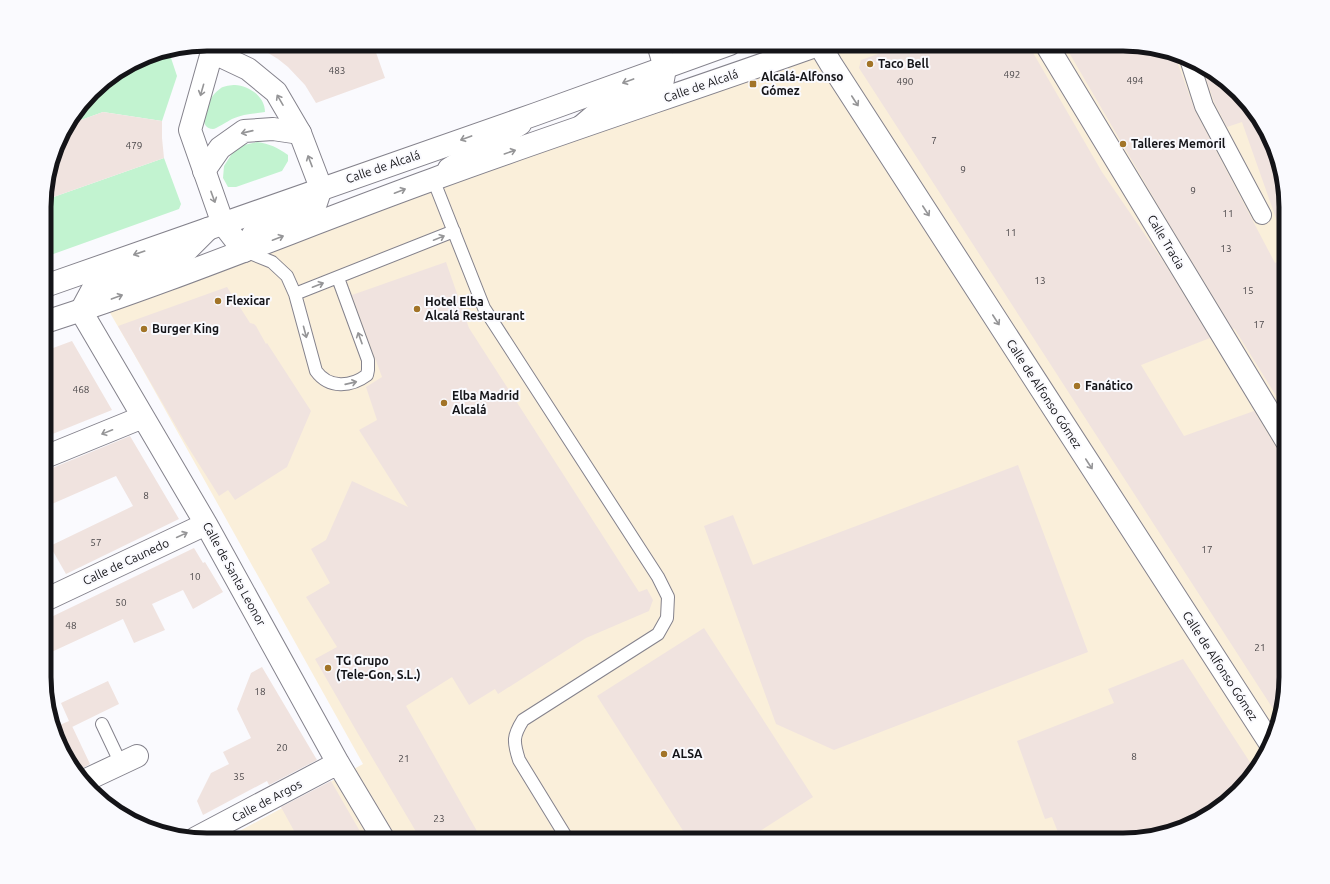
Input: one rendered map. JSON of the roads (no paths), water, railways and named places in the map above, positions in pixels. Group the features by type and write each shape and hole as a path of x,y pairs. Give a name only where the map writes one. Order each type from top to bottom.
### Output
{"street":[{"path":"210,51 190,130 204,171 215,226 244,251 256,229 316,203 321,188 300,134 276,92 248,69 216,51"},
{"path":"660,51 665,68"},
{"name":"Calle de Alcalá","path":"51,284 711,51"},
{"name":"Calle de Alcalá","path":"51,320 244,251 433,179 800,51"},
{"name":"Calle de Alfonso Gómez","path":"824,51 1130,528 1266,737"},
{"name":"Calle Tracia","path":"1050,51 1279,428"},
{"path":"1191,67 1204,106 1262,215"},
{"name":"Calle de Alcalá","path":"582,126 609,103 662,85 665,68"},
{"name":"Calle de Alcalá","path":"433,179 536,114"},
{"path":"204,171 220,148 244,131 273,129 300,134"},
{"name":"Calle de Alcalá","path":"80,311 95,285 186,251 215,226"},
{"name":"Calle de Santa Leonor","path":"80,311 206,524 338,763 380,833"},
{"path":"51,454 143,417"},
{"name":"Calle de Caunedo","path":"51,597 206,524"},
{"path":"89,779 129,760"},
{"name":"Calle de Argos","path":"205,833 338,763"}],"lane":[{"path":"433,179 484,308 658,577 668,597 667,618 658,634 523,720 515,733 514,745 519,760 564,833"},
{"path":"295,294 454,232"},
{"path":"244,251 272,262 287,276 295,294 316,371 320,377 333,383 345,385 358,382 367,375 368,360 338,278"},
{"path":"102,724 129,760"}],"place":[{"name":"Taco Bell","path":"870,64"},
{"name":"Alcalá-Alfonso Gómez","path":"753,84"},
{"name":"Talleres Memoril","path":"1123,144"},
{"name":"Flexicar","path":"218,301"},
{"name":"Hotel Elba Alcalá Restaurant","path":"417,309"},
{"name":"Burger King","path":"144,329"},
{"name":"Fanático","path":"1077,386"},
{"name":"Elba Madrid Alcalá","path":"444,403"},
{"name":"TG Grupo (Tele-Gon, S.L.)","path":"328,668"},
{"name":"ALSA","path":"664,754"}]}
